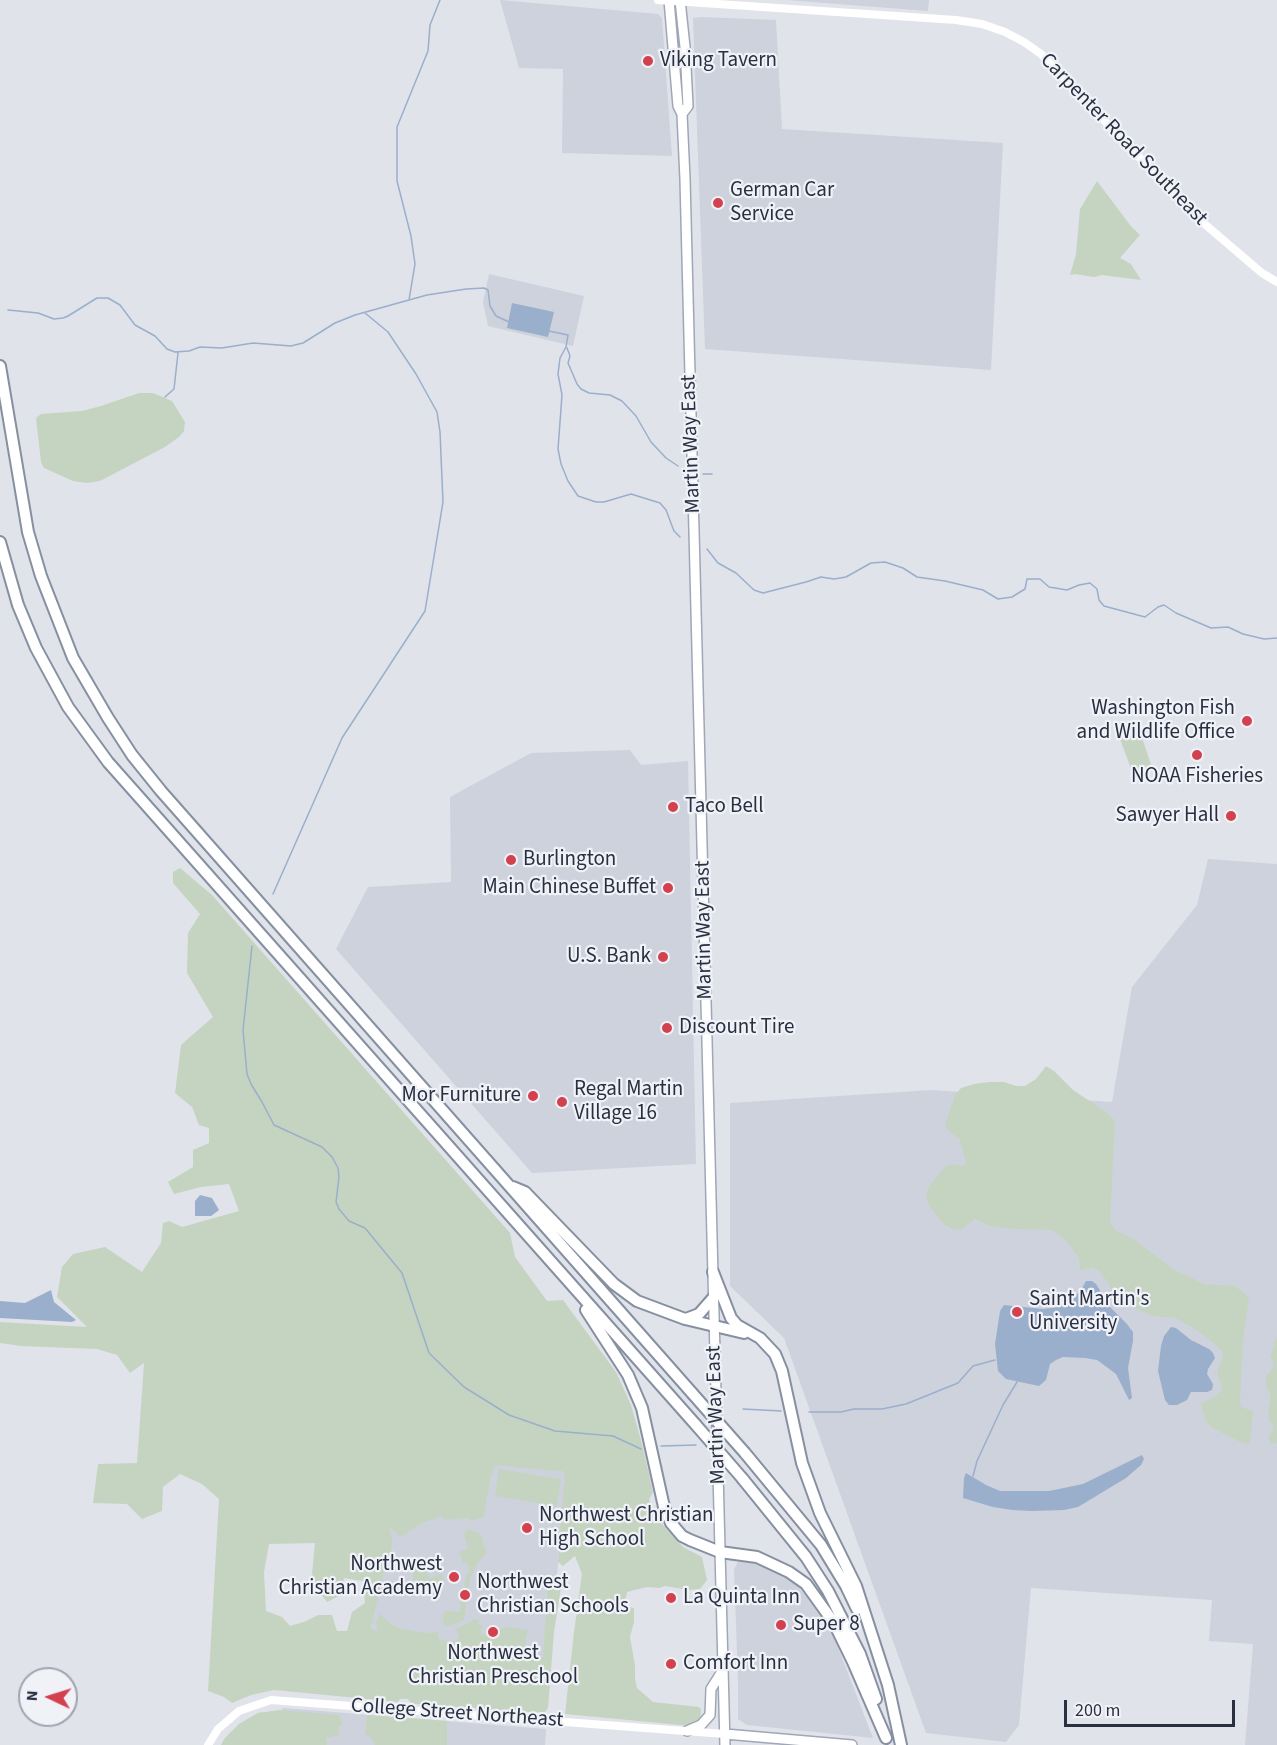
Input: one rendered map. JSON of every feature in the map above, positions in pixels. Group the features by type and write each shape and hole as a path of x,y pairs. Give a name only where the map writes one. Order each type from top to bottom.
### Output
{"highway":[{"path":"0,366 28,532 49,598 73,658 132,755 161,791 745,1453 821,1545 846,1586 872,1639"},
{"path":"0,542 15,595 36,648 57,688 94,744 122,779 696,1425 806,1557 828,1591 860,1654 872,1686 887,1742"},
{"path":"507,1183 525,1192 614,1284 637,1301 714,1327 753,1334"},
{"path":"713,1272 731,1318 737,1325 760,1338 775,1354 779,1362 802,1463 820,1513 856,1586 888,1685 901,1745"},
{"path":"566,1280 628,1375 642,1408 664,1507 670,1523 682,1536 720,1552 757,1557 789,1572 806,1584 834,1623 887,1742"},
{"path":"686,1319 699,1314 714,1297"}],"main road":[{"name":"Carpenter Road Southeast","path":"658,0 952,19 982,24 1005,32 1041,54 1194,215 1262,273 1277,282"},
{"name":"Martin Way East","path":"670,1 678,106 682,114 725,1745"},
{"name":"Martin Way East","path":"680,1 688,106 682,114"},
{"path":"687,1731 701,1725 710,1715 711,1689 723,1670"},
{"name":"College Street Northeast","path":"208,1745 218,1729 239,1711 271,1700 725,1734"},
{"path":"725,1734 852,1745"},
{"path":"773,1745 784,1739"}],"shaded area":[{"path":"500,0 658,14 662,18 672,156 562,153 563,69 519,68"},
{"path":"786,0 929,0 928,11"},
{"path":"693,18 776,20 782,129 1003,143 991,370 705,349"},
{"path":"489,274 584,296 573,346 488,326 483,302"},
{"path":"630,750 641,765 688,761 696,1164 532,1173 336,949 368,887 451,882 450,797 531,753"},
{"name":"Saint Martin's University","path":"1208,859 1277,864 1277,1745 1245,1745 1253,1644 1209,1641 1212,1600 1031,1588 1019,1725 1006,1742 926,1733 784,1338 730,1286 730,1103 932,1090 1112,1102 1132,987 1197,905"},
{"name":"Northwest Christian Schools","path":"398,1451 566,1472 545,1711 403,1650 371,1628"},
{"path":"738,1562 763,1566 789,1578 811,1600 832,1632 873,1738 747,1725 738,1719 734,1569"},
{"path":"283,1708 546,1729 545,1745 221,1745 239,1724 258,1713"}],"green space":[{"path":"1097,181 1140,235 1120,258 1131,264 1141,280 1102,275 1094,277 1070,275 1076,254 1080,209"},
{"path":"139,393 153,393 172,401 185,422 184,431 179,437 165,447 100,481 87,483 73,481 44,468 41,462 36,418 41,414 82,411"},
{"path":"1140,732 1152,767 1133,774 1120,739"},
{"path":"180,868 212,895 510,1233 515,1257 547,1301 563,1300 616,1372 631,1405 642,1444 653,1492 649,1500 662,1524 683,1547 702,1557 707,1580 700,1589 688,1590 665,1586 647,1587 627,1592 624,1606 634,1608 634,1622 630,1637 637,1688 653,1702 699,1707 700,1721 691,1726 565,1714 582,1574 575,1556 563,1566 558,1562 565,1472 496,1465 491,1475 484,1516 481,1518 470,1521 469,1518 445,1520 441,1516 418,1525 401,1537 388,1526 392,1538 391,1561 384,1562 383,1577 371,1628 378,1632 376,1622 380,1614 392,1625 425,1633 438,1632 438,1638 448,1642 457,1640 459,1636 456,1629 473,1619 479,1620 478,1624 482,1626 481,1634 499,1637 500,1629 507,1627 528,1630 523,1654 543,1658 548,1580 553,1575 559,1576 562,1581 554,1632 548,1708 544,1713 414,1704 408,1699 400,1699 398,1702 274,1690 251,1695 232,1703 208,1691 219,1499 202,1484 180,1474 163,1487 162,1511 142,1519 127,1504 93,1503 98,1464 137,1463 144,1363 130,1373 117,1355 97,1349 0,1343 0,1322 87,1327 57,1297 62,1267 73,1254 105,1247 142,1272 161,1243 163,1223 169,1221 182,1227 239,1211 229,1184 201,1187 174,1194 168,1182 193,1167 193,1150 209,1143 209,1128 199,1125 192,1107 175,1093 181,1045 213,1017 187,973 188,933 200,914 173,883 173,872","holes":["315,1543 312,1574 318,1590 327,1602 341,1595 344,1578 363,1581 365,1603 352,1612 347,1631 337,1631 332,1615 318,1615 290,1626 282,1617 266,1611 264,1572 269,1544"]},
{"path":"1046,1066 1073,1090 1106,1112 1115,1121 1110,1223 1115,1230 1130,1237 1175,1270 1204,1284 1235,1286 1249,1297 1243,1341 1240,1401 1241,1407 1253,1411 1250,1443 1245,1444 1226,1435 1210,1426 1206,1421 1201,1406 1203,1402 1220,1392 1222,1387 1217,1372 1223,1353 1198,1331 1176,1318 1153,1316 1122,1303 1098,1270 1092,1267 1080,1270 1079,1258 1066,1240 1052,1230 990,1226 975,1219 960,1230 952,1229 944,1224 928,1204 926,1193 946,1166 954,1164 962,1166 966,1163 960,1140 945,1125 955,1095 961,1088 989,1082 1025,1086 1036,1079"},
{"path":"1277,1337 1277,1443 1271,1444 1268,1439 1273,1424 1269,1421 1268,1408 1271,1398 1266,1388 1266,1377 1273,1367 1270,1357"},
{"path":"499,1469 561,1479 557,1506 495,1496"},
{"path":"467,1529 479,1533 486,1553 477,1564 470,1579 464,1619 446,1626 443,1622 444,1611 460,1612 461,1593 464,1593 466,1574 470,1572 459,1552 468,1548 464,1535"},
{"path":"414,1559 430,1578 442,1573 444,1583 413,1580"},
{"path":"281,1710 339,1715 343,1725 338,1727 340,1735 326,1738 327,1745 221,1745 239,1724 258,1713"},
{"path":"367,1715 447,1721 447,1745 375,1745 365,1734"}],"water":[{"path":"512,303 554,312 548,337 507,328"},
{"path":"200,1195 212,1198 219,1210 211,1216 195,1216 195,1201"},
{"path":"1086,1281 1096,1284 1110,1307 1133,1332 1128,1368 1132,1398 1129,1400 1116,1374 1097,1360 1063,1357 1056,1360 1050,1364 1046,1380 1039,1386 1006,1379 998,1371 995,1344 1000,1311 1004,1305 1043,1309 1058,1307 1071,1300"},
{"path":"51,1290 54,1302 76,1320 72,1322 0,1318 0,1301 25,1303"},
{"path":"1171,1327 1209,1349 1215,1358 1207,1374 1213,1384 1212,1390 1191,1392 1187,1400 1177,1405 1169,1405 1165,1400 1158,1371 1161,1346 1164,1336"},
{"path":"1142,1455 1144,1459 1141,1465 1126,1478 1078,1507 1064,1510 1012,1510 963,1498 966,1473 1000,1491 1049,1491 1083,1484"}],"waterway":[{"path":"409,300 415,264 411,236 397,181 397,127 428,51 430,25 440,0"},
{"path":"8,310 38,313 54,319 63,318 97,298 108,298 120,305 135,325 155,336 167,349 175,352 200,347 222,348 253,343 291,346 303,343 335,323 355,315 427,295 466,289 484,288 488,290 490,306 496,316 509,322"},
{"path":"273,894 342,738 425,611 443,502 437,412 416,374 388,332 365,313"},
{"path":"549,331 568,335 566,347 560,358 558,374 562,395 558,449 568,481 578,496 596,502 631,494 660,503 666,510 674,531 680,537"},
{"path":"567,348 570,356 568,363 581,389 589,393 610,395 622,401 636,416 651,442 666,458 678,466"},
{"path":"165,397 174,389 178,353"},
{"path":"703,474 712,474"},
{"path":"707,549 718,563 736,573 754,590 763,593 821,577 834,579 846,577 871,563 885,562 903,568 917,577 983,590 998,599 1012,597 1025,589 1027,579 1040,579 1049,587 1067,590 1090,583 1097,589 1099,600 1104,606 1145,617 1164,605 1176,613 1211,628 1228,627 1243,634 1264,639 1277,638"},
{"path":"252,946 243,1030 247,1074 251,1084 274,1125 322,1147 332,1157 338,1168 336,1202 339,1209 349,1221 365,1228 402,1273 429,1353 464,1387 509,1415 555,1431 613,1436 641,1449"},
{"path":"809,1412 882,1409 906,1404 958,1383 973,1366 995,1360"},
{"path":"973,1476 977,1461 1003,1405 1017,1382"},
{"path":"743,1409 781,1411"},
{"path":"661,1446 696,1445"}],"place":[{"name":"Viking Tavern","path":"648,61"},
{"name":"German Car Service","path":"718,203"},
{"name":"Washington Fish and Wildlife Office","path":"1247,721"},
{"name":"NOAA Fisheries","path":"1197,755"},
{"name":"Taco Bell","path":"673,807"},
{"name":"Sawyer Hall","path":"1231,816"},
{"name":"Burlington","path":"511,860"},
{"name":"Main Chinese Buffet","path":"668,888"},
{"name":"U.S. Bank","path":"663,957"},
{"name":"Discount Tire","path":"667,1028"},
{"name":"Mor Furniture","path":"533,1096"},
{"name":"Regal Martin Village 16","path":"562,1102"},
{"name":"Saint Martin's University","path":"1017,1312"},
{"name":"Northwest Christian High School","path":"527,1528"},
{"name":"Northwest Christian Academy","path":"454,1577"},
{"name":"Northwest Christian Schools","path":"465,1595"},
{"name":"La Quinta Inn","path":"671,1598"},
{"name":"Super 8","path":"781,1625"},
{"name":"Northwest Christian Preschool","path":"493,1632"},
{"name":"Comfort Inn","path":"671,1664"}]}
